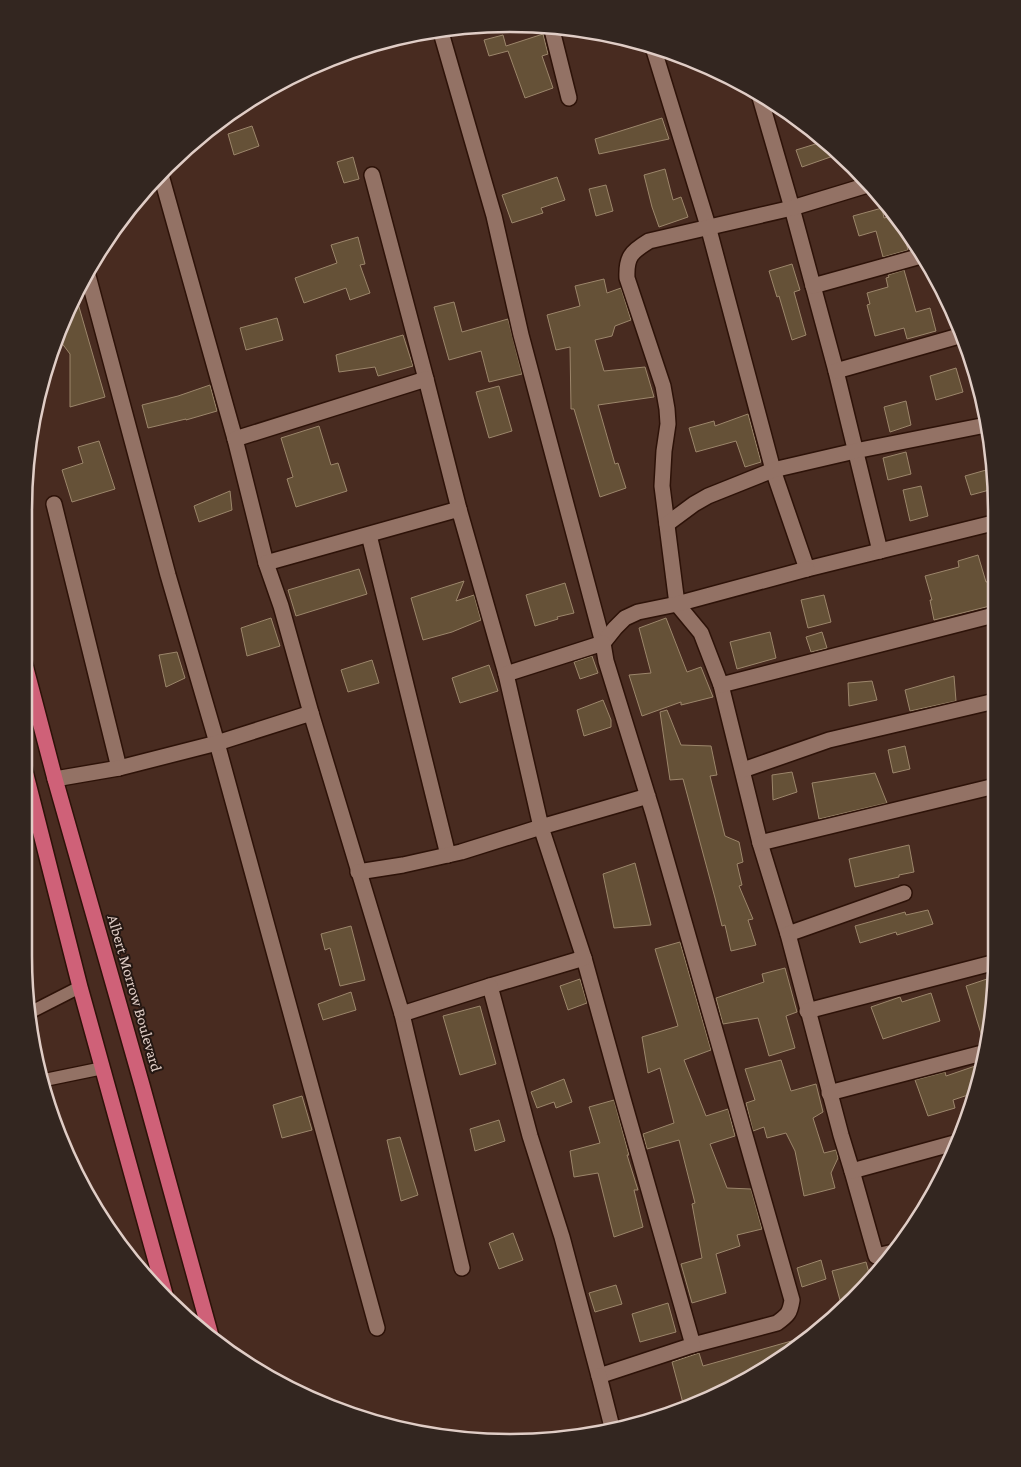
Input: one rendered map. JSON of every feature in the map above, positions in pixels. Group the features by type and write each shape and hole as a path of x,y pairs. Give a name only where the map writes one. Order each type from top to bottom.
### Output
{"highway":[{"name":"Albert Morrow Boulevard","path":"32,691 208,1327"},
{"path":"32,798 80,987 161,1282"}],"street":[{"path":"553,35 569,98"},
{"path":"443,38 494,216 521,335 603,643 606,661 648,796 792,1300 790,1311 786,1317 777,1323 693,1345 599,1376"},
{"path":"656,56 708,226 773,470 807,568"},
{"path":"762,104 836,371 880,552"},
{"path":"372,175 459,509 506,674 541,827 584,958 622,1099 693,1345"},
{"path":"163,183 235,439 266,563 281,606 358,872 402,1014 462,1268"},
{"path":"862,187 792,208 649,241 632,254 627,265 628,278 663,386 667,409 668,424 662,486 677,604 701,633 721,685 760,843 788,934 840,1135 878,1262"},
{"path":"813,286 915,258"},
{"path":"90,284 168,575 217,743 378,1328"},
{"path":"836,371 955,337"},
{"path":"235,439 426,379"},
{"path":"667,524 708,496 773,470 855,451 980,426"},
{"path":"54,504 118,768"},
{"path":"266,563 459,509"},
{"path":"506,674 603,643 625,618 638,612 677,604 807,568 988,525"},
{"path":"369,534 448,855"},
{"path":"721,685 988,617"},
{"path":"743,770 828,740 988,702"},
{"path":"55,779 118,768 217,743 311,713"},
{"path":"760,843 988,788"},
{"path":"358,872 448,855 648,796"},
{"path":"788,934 904,893"},
{"path":"402,1014 584,958"},
{"path":"807,1011 988,964"},
{"path":"490,986 530,1136 562,1238 611,1423"},
{"path":"829,1093 978,1054"},
{"path":"852,1171 950,1144"}],"lane":[{"path":"36,1009 80,987"},
{"path":"49,1079 103,1068"}],"building":[{"path":"543,34 548,54 542,56 553,88 525,98 508,51 489,56 484,40 503,35 506,46"},
{"path":"662,118 669,139 599,154 595,139"},
{"path":"252,126 259,146 234,155 228,134"},
{"path":"817,144 832,157 802,167 796,150"},
{"path":"353,157 359,179 344,183 337,162"},
{"path":"665,169 673,200 681,197 688,217 659,227 644,175"},
{"path":"557,177 565,200 541,208 543,213 512,223 502,195"},
{"path":"606,185 613,211 596,216 589,189"},
{"path":"881,208 884,218 888,217 906,242 908,250 883,257 876,231 859,236 853,216"},
{"path":"358,237 365,264 360,265 370,293 350,300 346,288 304,303 295,278 337,263 331,245"},
{"path":"792,264 800,290 794,292 806,335 792,340 779,296 777,297 769,271"},
{"path":"904,270 916,312 930,308 936,331 907,339 904,328 875,336 867,305 870,304 867,293 888,287 886,278 889,277 888,275"},
{"path":"604,279 607,293 621,288 631,320 615,326 612,336 595,340 604,371 645,367 654,397 598,405 615,464 618,463 626,488 600,497 574,409 571,409 570,347 556,350 547,315 580,306 575,286"},
{"path":"454,302 462,332 508,319 522,374 489,382 481,351 449,360 434,307"},
{"path":"79,306 105,397 70,407 70,354 63,344"},
{"path":"277,318 283,340 246,350 240,328"},
{"path":"403,335 413,366 378,376 375,367 339,372 336,355"},
{"path":"956,368 963,392 936,400 930,376"},
{"path":"210,385 217,411 148,428 142,405 178,396"},
{"path":"499,386 512,431 489,438 476,392"},
{"path":"906,401 911,425 890,432 884,407"},
{"path":"748,414 761,462 745,467 736,441 696,452 689,428 714,421 715,426"},
{"path":"319,426 331,465 338,463 347,491 296,507 287,479 293,477 281,438"},
{"path":"99,441 115,489 72,502 62,470 83,463 78,447"},
{"path":"906,452 911,474 888,480 883,458"},
{"path":"986,470 987,491 971,495 965,476"},
{"path":"921,486 928,516 910,521 903,490"},
{"path":"230,491 232,510 199,522 194,506"},
{"path":"978,555 986,582 988,582 988,606 934,620 930,600 932,600 925,576 959,567 958,561"},
{"path":"359,569 367,594 296,616 288,590"},
{"path":"464,581 456,601 474,595 481,620 452,632 423,640 411,598"},
{"path":"565,583 574,613 557,617 558,619 535,626 526,595"},
{"path":"824,595 831,622 808,628 801,600"},
{"path":"271,618 280,646 247,656 241,628"},
{"path":"666,618 687,672 701,667 713,697 681,705 681,702 642,716 629,675 651,673 639,628"},
{"path":"770,632 776,658 737,669 730,642"},
{"path":"822,632 827,648 811,652 806,637"},
{"path":"177,652 185,678 166,687 159,655"},
{"path":"592,656 598,673 580,679 574,662"},
{"path":"372,660 379,683 348,692 341,670"},
{"path":"489,665 498,691 460,703 452,678"},
{"path":"954,676 956,701 910,711 905,690"},
{"path":"872,681 877,700 849,706 848,683"},
{"path":"603,700 611,720 611,727 584,736 577,710"},
{"path":"667,710 681,745 711,746 717,775 710,776 725,836 739,842 743,862 737,864 742,885 739,886 753,919 748,920 756,945 731,951 725,925 722,926 683,779 670,780 660,712"},
{"path":"905,746 910,769 893,773 888,750"},
{"path":"792,772 797,792 773,800 772,775"},
{"path":"875,773 887,803 819,819 812,783"},
{"path":"909,845 914,872 855,887 849,859"},
{"path":"635,863 651,925 614,928 603,874"},
{"path":"928,910 933,924 897,935 896,932 860,943 855,926 905,912 906,915"},
{"path":"351,926 365,980 340,986 330,948 325,950 321,934"},
{"path":"680,942 711,1050 684,1060 706,1116 728,1109 735,1136 710,1144 727,1188 751,1189 762,1229 737,1235 740,1246 716,1254 726,1293 692,1303 681,1264 702,1258 692,1204 695,1203 679,1140 647,1149 643,1134 674,1123 660,1068 648,1073 642,1037 678,1026 655,949"},
{"path":"785,968 797,1012 786,1016 795,1048 769,1056 758,1018 723,1024 716,998 764,982 762,974"},
{"path":"580,979 587,1003 568,1010 560,986"},
{"path":"987,979 981,1035 966,986"},
{"path":"351,992 356,1010 323,1020 318,1004"},
{"path":"931,993 940,1021 883,1039 871,1007 900,997 902,1002"},
{"path":"480,1006 496,1064 460,1075 443,1016"},
{"path":"781,1060 791,1091 816,1084 823,1112 813,1118 824,1153 836,1150 838,1158 831,1173 835,1188 804,1196 795,1151 786,1133 767,1138 764,1127 753,1131 746,1103 755,1100 745,1069"},
{"path":"975,1066 967,1095 953,1100 955,1108 928,1116 915,1080 945,1072 946,1076"},
{"path":"564,1079 572,1102 556,1108 554,1102 537,1108 531,1092"},
{"path":"302,1096 312,1130 282,1138 273,1105"},
{"path":"614,1100 629,1155 627,1155 638,1190 634,1190 643,1227 614,1237 598,1173 574,1177 570,1151 600,1143 589,1107"},
{"path":"499,1120 505,1141 475,1151 470,1129"},
{"path":"400,1137 418,1195 401,1201 387,1140"},
{"path":"513,1233 523,1260 499,1269 489,1243"},
{"path":"821,1260 826,1279 802,1287 797,1268"},
{"path":"866,1262 869,1273 840,1302 832,1271"},
{"path":"616,1285 622,1304 595,1312 589,1293"},
{"path":"668,1303 676,1332 640,1342 632,1314"},
{"path":"796,1340 776,1354 722,1385 683,1402 672,1362 699,1353 703,1366"}]}
